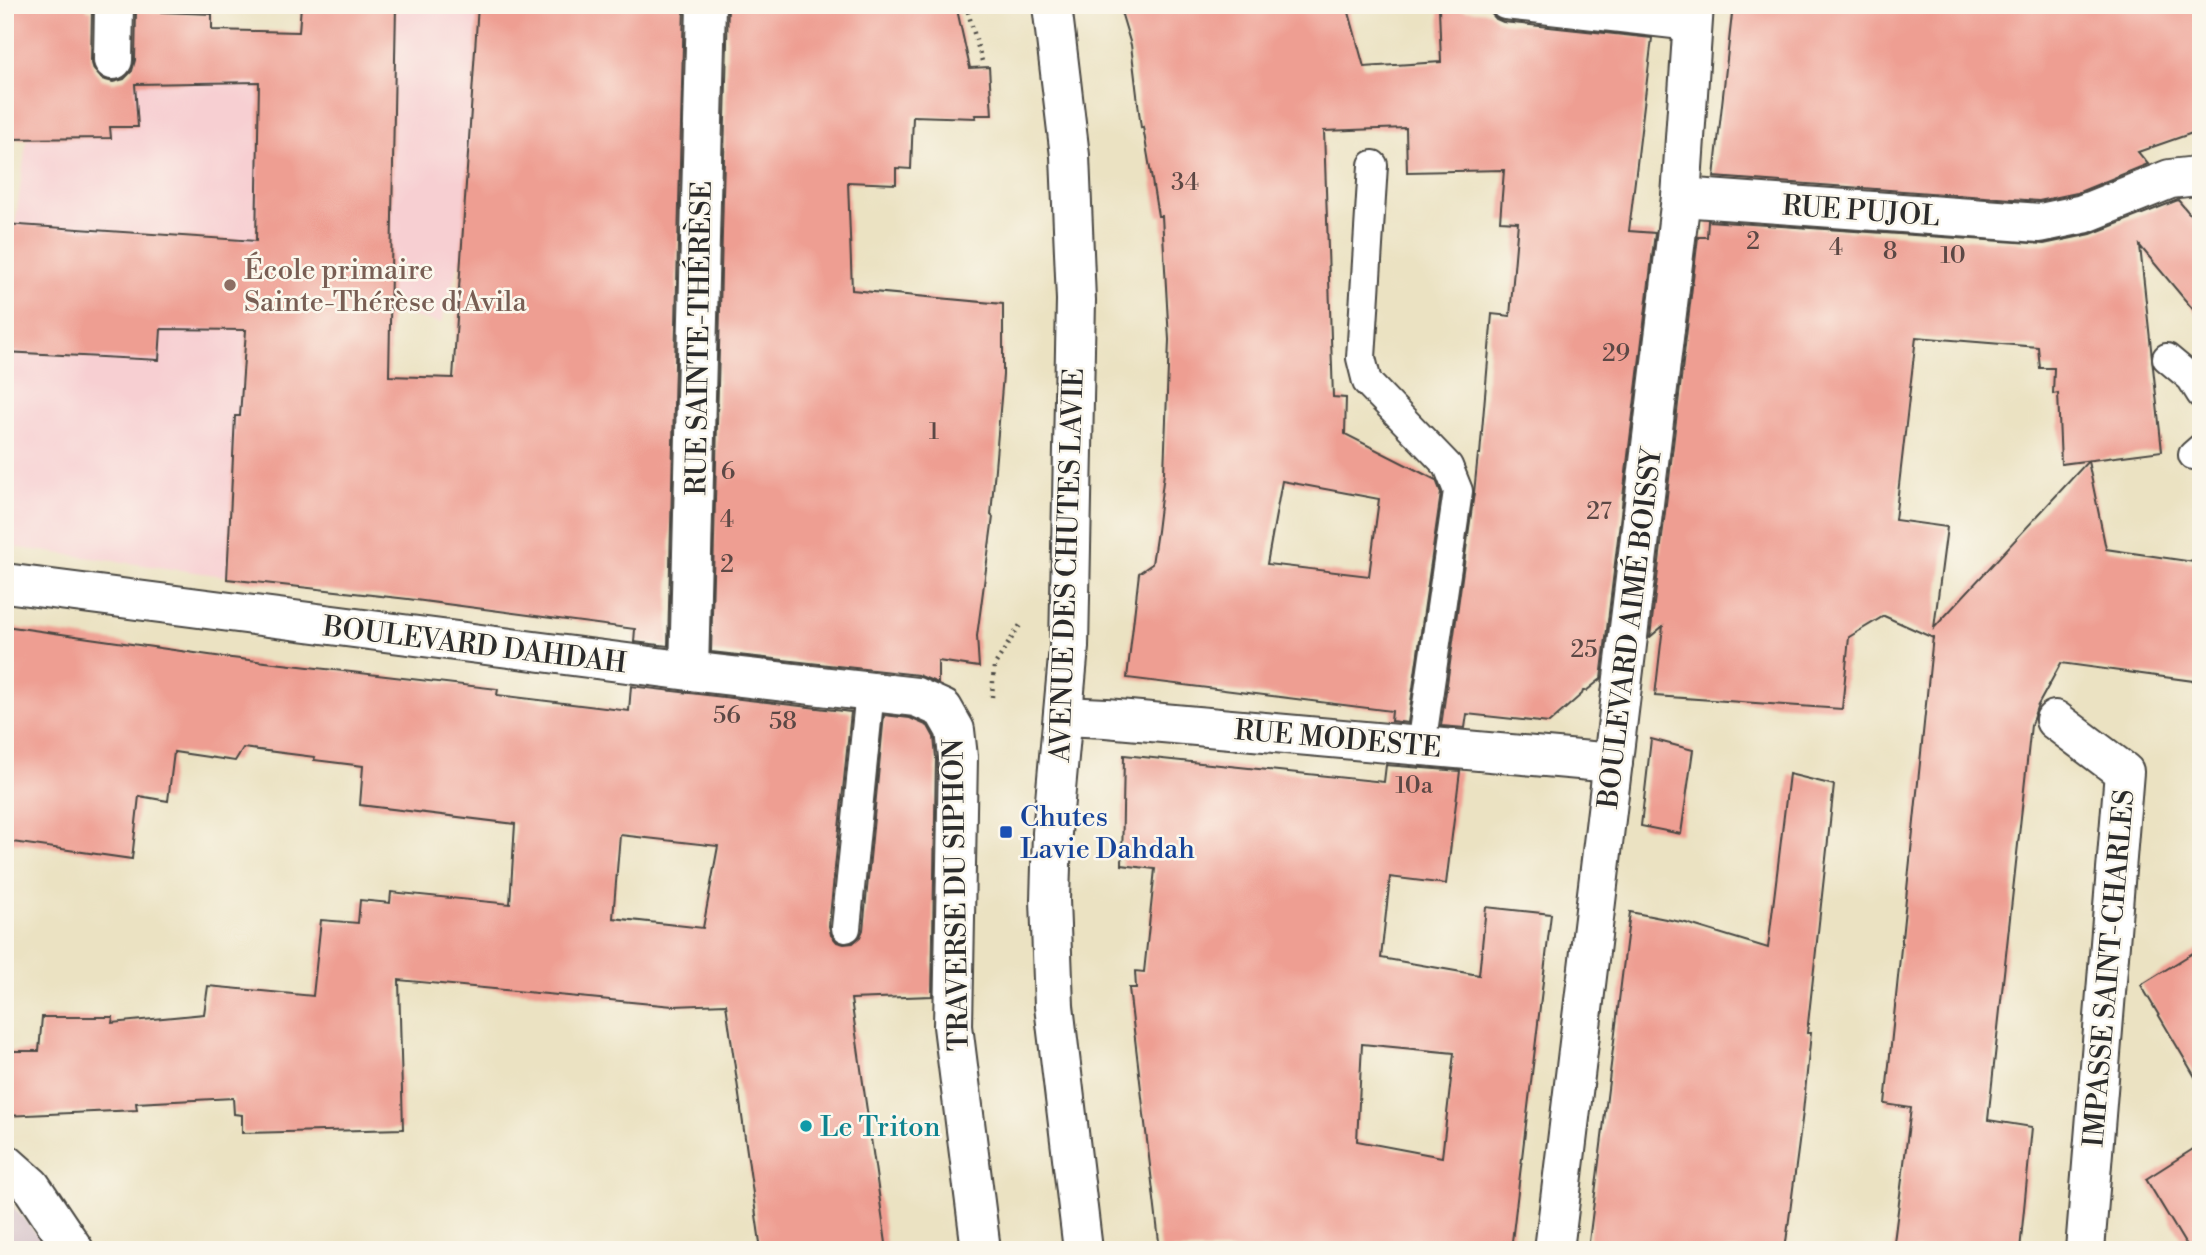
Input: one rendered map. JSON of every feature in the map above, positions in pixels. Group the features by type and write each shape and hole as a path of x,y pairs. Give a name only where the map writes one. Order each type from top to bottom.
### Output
{"street":[{"path":"113,60 114,5"},
{"name":"RUE SAINTE-THÉRÈSE","path":"689,671 706,5"},
{"name":"AVENUE DES CHUTES LAVIE","path":"1052,5 1070,156 1076,300 1069,640 1052,833 1050,900 1054,1006 1083,1250"},
{"name":"BOULEVARD AIMÉ BOISSY","path":"1554,1250 1681,197 1692,16"},
{"name":"RUE PUJOL","path":"1681,197 2040,223 2083,214 2170,179 2197,176 2201,178"},
{"name":"BOULEVARD DAHDAH","path":"5,583 689,671 916,697 943,709"},
{"name":"TRAVERSE DU SIPHON","path":"943,709 954,730 958,757 953,1026 981,1250"},
{"name":"RUE MODESTE","path":"1063,716 1613,763"},
{"name":"IMPASSE SAINT-CHARLES","path":"2055,720 2124,772 2085,1250"},
{"path":"5,1163 31,1186 74,1250"}],"lane":[{"path":"1505,5 1692,16"},
{"path":"1373,164 1361,358 1367,382 1448,466 1458,491 1421,746"},
{"path":"2167,358 2191,378 2201,394"},
{"path":"846,928 870,691"}],"path":[{"path":"966,5 982,61"},
{"path":"992,692 995,666 1009,643"}],"shaded area":[{"name":"École primaire Sainte-Thérèse d'Avila","path":"319,5 478,5 462,254 441,323 324,298 290,585 5,546 5,300 31,107 109,83 318,83"},
{"path":"5,1197 38,1235 45,1250 5,1250"}],"building":[{"path":"5,5 87,5 87,10 92,10 91,60 94,70 102,79 113,82 124,79 132,71 135,60 136,11 212,14 212,30 299,32 301,5 396,5 389,376 453,378 478,5 684,5 668,646 634,642 635,629 408,599 227,579 235,416 240,416 246,330 161,329 159,360 5,352 5,224 256,241 259,82 135,84 138,127 110,127 111,138 5,139"},
{"path":"728,5 956,5 970,68 989,67 992,115 975,115 976,118 913,116 911,169 896,168 896,184 848,182 852,290 1003,304 1003,375 991,515 993,517 977,636 979,667 938,661 938,683 918,675 711,652"},
{"path":"1119,5 1347,5 1364,67 1441,62 1439,8 1490,12 1503,22 1652,38 1629,231 1655,233 1601,679 1583,691 1549,723 1467,714 1465,728 1441,726 1480,454 1492,314 1510,316 1518,222 1500,221 1504,170 1407,172 1406,128 1324,131 1333,397 1346,398 1345,434 1436,480 1441,493 1408,723 1391,721 1392,711 1127,678 1139,573 1152,564 1157,531 1164,473 1169,340 1162,216 1158,216 1143,127 1141,128 1131,45","holes":["1282,481 1379,499 1369,576 1267,564"]},
{"path":"1733,5 2201,5 2201,130 2138,152 2148,164 2077,193 2039,201 1714,177"},
{"path":"2178,200 2201,227 2201,319 2140,246 2162,451 2061,464 2058,393 2053,394 2054,368 2040,368 2038,347 1916,337 1895,520 1947,527 1934,628 2088,461 2106,549 2201,563 2201,682 2061,663 2037,707 2031,725 1988,1120 2032,1127 2020,1250 1893,1250 1911,1108 1885,1104 1933,638 1884,616 1849,637 1842,709 1655,696 1663,626 1650,637 1698,237 1707,237 1708,221 2044,244 2091,234"},
{"path":"5,626 223,657 498,689 497,695 629,711 631,686 851,712 829,926 831,935 837,942 844,944 853,943 863,930 884,715 910,718 928,726 934,737 936,758 932,996 851,999 887,1250 761,1250 726,1004 673,1006 399,980 403,1129 242,1133 242,1115 234,1114 233,1098 136,1103 137,1110 5,1116 5,1051 39,1051 42,1017 113,1017 112,1023 204,1014 208,986 313,996 321,920 358,923 360,900 390,903 391,892 510,904 515,824 360,805 363,766 243,748 235,761 174,752 168,801 139,796 132,859 5,841","holes":["620,835 718,846 703,928 613,918"]},
{"path":"1651,739 1693,750 1681,834 1641,826"},
{"path":"1124,755 1384,782 1386,765 1460,771 1446,884 1390,877 1381,958 1479,975 1486,907 1551,914 1511,1250 1160,1250 1129,988 1136,988 1135,971 1144,972 1155,869 1122,865","holes":["1362,1044 1454,1053 1442,1157 1357,1141"]},
{"path":"1789,774 1834,785 1807,1033 1811,1033 1803,1112 1785,1250 1588,1250 1630,912 1686,923 1768,948"},
{"path":"2201,948 2201,1087 2141,985"},
{"path":"2201,1144 2201,1250 2189,1250 2146,1179"}],"place":[{"name":"École primaire Sainte-Thérèse d'Avila","path":"230,285"},
{"name":"Chutes Lavie Dahdah","path":"1006,832"},
{"name":"Le Triton","path":"806,1126"}]}
